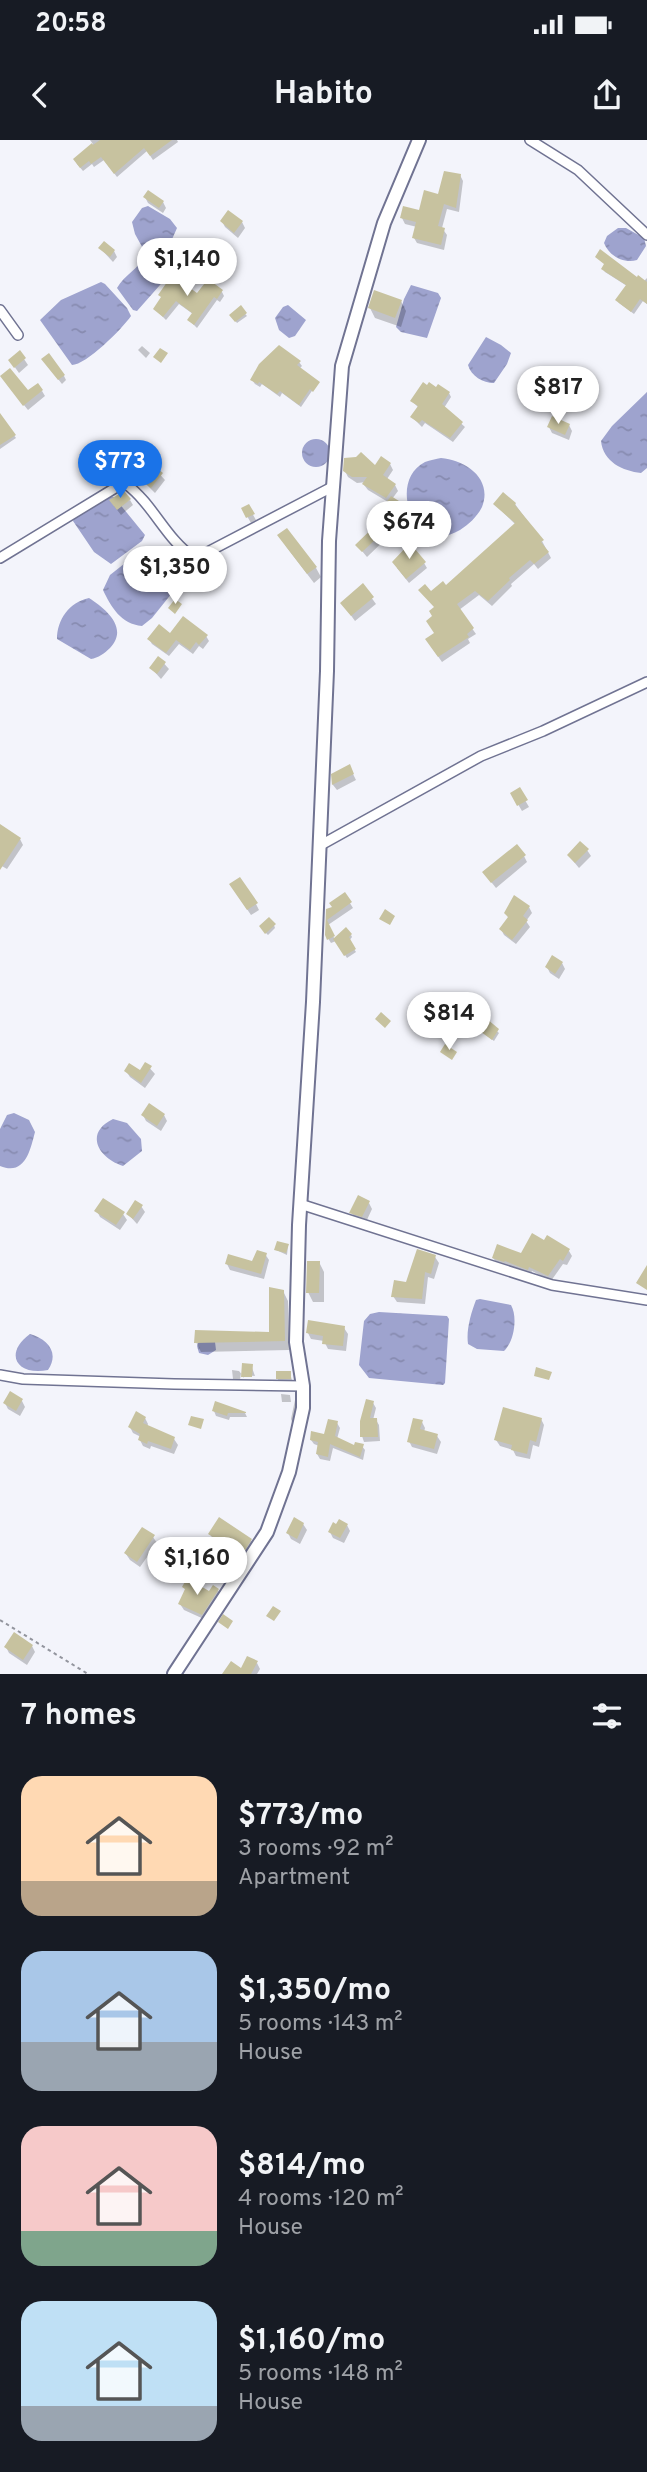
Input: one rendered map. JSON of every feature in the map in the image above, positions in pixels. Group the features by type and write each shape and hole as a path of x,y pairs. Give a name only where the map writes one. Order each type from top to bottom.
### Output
{"street":[{"path":"174,1674 267,1532 289,1472 303,1408 303,1386 296,1342 300,1205 320,846 330,541 342,366 384,223 419,140"},
{"path":"530,140 578,170 647,235"},
{"path":"0,310 18,335"},
{"path":"0,558 120,485 126,484 136,492 179,545 193,557 200,556 334,486"},
{"path":"320,846 481,756 542,732 647,682"},
{"path":"300,1205 552,1286 647,1300"},
{"path":"0,1375 23,1379 303,1386"}],"path":[{"path":"0,1620 88,1674"}],"water":[{"path":"148,206 170,219 177,228 169,246 175,268 137,311 133,310 117,288 146,254 132,222 142,208"},
{"path":"618,228 626,228 644,238 646,246 637,260 622,260 606,248 604,243 607,236"},
{"path":"101,282 127,308 131,316 94,353 72,365 40,320 61,300"},
{"path":"411,285 438,293 441,298 427,338 401,332 396,327"},
{"path":"288,305 306,320 295,336 289,338 279,330 275,318 283,307"},
{"path":"486,337 511,353 494,383 478,378 468,365"},
{"path":"647,392 647,468 641,473 627,470 610,460 601,441 612,426"},
{"path":"316,439 326,443 330,453 326,463 316,467 306,463 302,453 306,443"},
{"path":"441,458 468,467 484,488 482,507 478,514 460,530 444,536 430,534 419,526 411,514 407,499 413,472 425,462"},
{"path":"109,496 114,497 145,535 142,541 111,564 94,552 73,521 76,515"},
{"path":"134,556 153,563 172,593 142,626 123,618 113,608 103,590 110,575"},
{"path":"89,598 108,613 117,633 110,648 91,659 57,639 59,625 65,613 76,603"},
{"path":"14,1113 29,1120 35,1132 25,1160 15,1168 8,1168 0,1166 0,1129 7,1115"},
{"path":"113,1119 127,1123 141,1139 142,1151 123,1166 107,1157 98,1145 99,1131"},
{"path":"476,1300 511,1305 514,1329 504,1351 477,1349 468,1344 471,1316"},
{"path":"379,1312 447,1316 449,1319 443,1385 369,1378 359,1365 364,1321 370,1314"},
{"path":"30,1334 42,1339 50,1347 53,1357 48,1370 28,1370 17,1362 17,1349"},
{"path":"199,1341 215,1342 216,1350 208,1355 199,1353"}],"building":[{"path":"100,140 172,140 150,156 144,148 114,174 101,157 80,168 73,159 92,143 93,145"},
{"path":"444,171 461,174 456,208 444,204 438,226 445,228 441,245 412,238 416,222 400,218 403,206 419,210 424,190 438,194"},
{"path":"148,190 164,201 159,208 143,197"},
{"path":"228,210 243,221 234,233 220,221"},
{"path":"104,241 115,250 110,257 98,248"},
{"path":"600,249 647,282 647,304 640,299 631,312 615,300 626,285 601,269 604,264 595,257"},
{"path":"172,275 197,293 208,279 223,290 217,299 214,297 194,325 187,320 192,313 176,301 163,317 153,309 161,297 158,295"},
{"path":"374,290 402,300 395,318 368,308"},
{"path":"241,305 247,313 235,322 229,315"},
{"path":"279,345 301,361 297,365 320,382 313,392 310,389 299,405 280,391 277,394 259,382 258,384 250,380 259,364"},
{"path":"160,348 168,353 161,363 153,357"},
{"path":"20,350 26,358 14,368 8,360"},
{"path":"49,353 65,375 58,380 41,359"},
{"path":"10,368 28,390 38,383 43,390 23,406 0,376"},
{"path":"423,382 427,385 429,382 436,387 438,384 450,392 442,404 463,422 450,438 422,420 419,423 410,417 418,406 410,401"},
{"path":"0,413 16,435 0,445"},
{"path":"552,416 570,424 565,435 547,427"},
{"path":"361,452 375,465 381,456 391,463 383,475 396,484 386,498 362,484 367,477 352,477 343,471 344,458 356,457"},
{"path":"153,465 163,473 151,488 141,480"},
{"path":"124,491 131,499 117,510 109,500"},
{"path":"503,492 516,503 544,540 541,542 549,552 534,564 530,560 488,601 475,591 457,604 474,628 467,634 469,637 438,657 425,639 434,633 426,621 432,616 429,611 434,607 418,590 425,584 431,591 443,581 446,585 515,523 493,504"},
{"path":"391,496 399,501 393,510 385,504"},
{"path":"249,504 255,514 246,518 241,508"},
{"path":"383,518 391,525 362,552 355,545"},
{"path":"287,528 317,567 307,574 277,535"},
{"path":"410,543 426,562 406,579 392,562"},
{"path":"363,583 374,597 351,616 340,603"},
{"path":"175,599 182,604 175,614 168,608"},
{"path":"183,616 208,635 199,645 196,642 190,650 176,640 166,653 147,639 159,624 170,633"},
{"path":"158,656 166,662 157,674 149,668"},
{"path":"350,764 354,774 332,785 331,774"},
{"path":"520,787 528,800 517,806 510,793"},
{"path":"0,824 21,838 0,870"},
{"path":"580,841 589,849 575,863 567,855"},
{"path":"517,844 526,855 491,883 482,872"},
{"path":"240,877 258,903 247,910 229,884"},
{"path":"345,892 352,902 327,920 335,936 327,940 326,909 332,907 329,903"},
{"path":"514,895 530,906 523,916 528,920 512,940 499,929 508,917 504,913"},
{"path":"385,909 395,916 390,925 379,919"},
{"path":"269,917 276,924 265,934 259,926"},
{"path":"346,927 352,934 349,937 356,949 344,956 333,939"},
{"path":"552,955 563,962 555,974 545,967"},
{"path":"381,1012 391,1021 385,1028 375,1019"},
{"path":"481,1014 499,1029 492,1040 473,1026"},
{"path":"445,1044 457,1052 452,1060 440,1052"},
{"path":"145,1062 152,1066 141,1083 124,1071 129,1063 140,1070"},
{"path":"149,1103 165,1114 157,1126 141,1115"},
{"path":"358,1195 370,1201 362,1217 349,1213"},
{"path":"103,1198 125,1212 116,1225 94,1211"},
{"path":"135,1200 143,1205 133,1219 126,1214"},
{"path":"532,1233 544,1240 547,1235 570,1249 563,1261 560,1259 548,1276 529,1267 528,1270 492,1258 497,1244 521,1253"},
{"path":"277,1241 289,1244 286,1253 274,1250"},
{"path":"417,1249 436,1255 431,1274 425,1272 422,1299 391,1297 394,1280 406,1282"},
{"path":"257,1250 267,1253 261,1274 225,1264 228,1254 252,1261"},
{"path":"307,1261 320,1261 319,1293 306,1293"},
{"path":"647,1265 647,1290 636,1283"},
{"path":"269,1287 284,1290 285,1341 194,1343 195,1330 269,1332"},
{"path":"308,1320 345,1326 343,1346 322,1344 323,1336 306,1333"},
{"path":"242,1363 253,1364 252,1377 241,1377"},
{"path":"536,1367 552,1372 549,1380 534,1376"},
{"path":"276,1371 291,1371 291,1379 276,1379"},
{"path":"10,1391 23,1399 16,1411 3,1403"},
{"path":"366,1399 374,1401 370,1418 377,1418 378,1437 360,1437 360,1421"},
{"path":"215,1401 246,1413 228,1413 227,1416 212,1411"},
{"path":"503,1407 542,1418 536,1442 530,1440 527,1454 511,1450 512,1445 494,1440"},
{"path":"136,1411 146,1417 143,1423 175,1437 171,1449 138,1440 140,1434 128,1427"},
{"path":"191,1416 204,1419 201,1429 188,1425"},
{"path":"413,1418 423,1420 420,1429 438,1434 434,1449 407,1442"},
{"path":"328,1419 338,1421 335,1436 354,1445 355,1442 364,1444 360,1457 330,1444 328,1457 316,1454 318,1442 310,1440 311,1431 324,1434"},
{"path":"219,1517 252,1539 242,1555 208,1534"},
{"path":"294,1517 304,1523 297,1539 286,1533"},
{"path":"339,1519 348,1524 340,1538 328,1532 333,1522 336,1524"},
{"path":"142,1527 155,1535 137,1562 124,1553"},
{"path":"187,1578 209,1591 213,1585 219,1589 202,1615 178,1604"},
{"path":"273,1606 281,1611 274,1621 266,1616"},
{"path":"223,1614 233,1621 228,1629 218,1622"},
{"path":"14,1632 33,1645 23,1660 4,1647"},
{"path":"247,1656 258,1661 251,1674 222,1674 231,1661 241,1668"}]}
